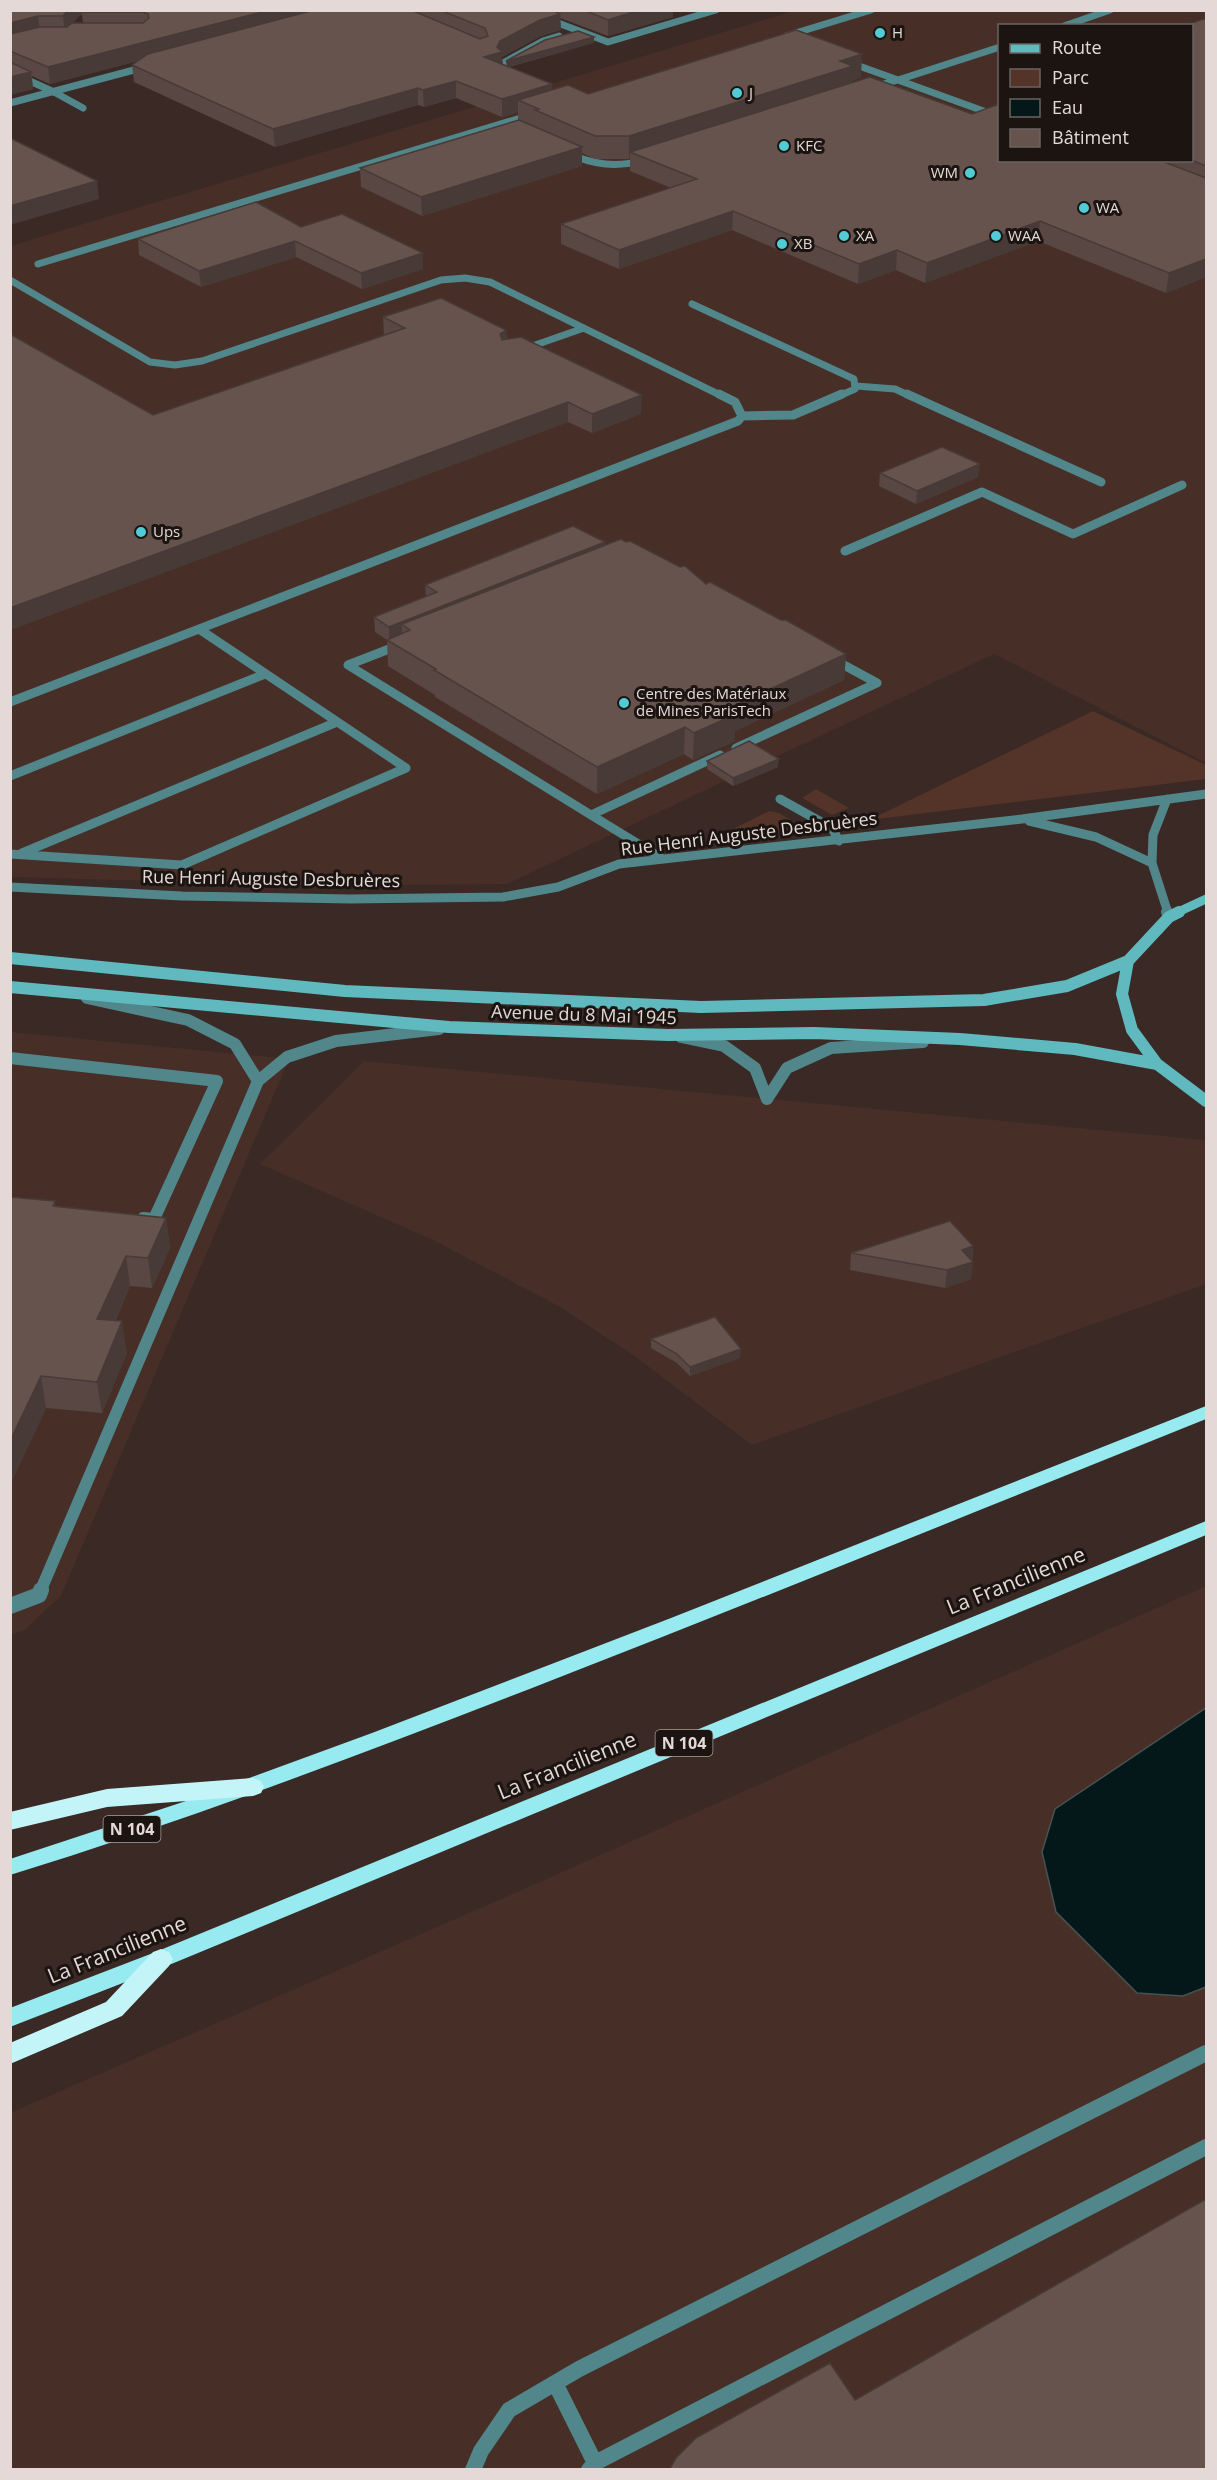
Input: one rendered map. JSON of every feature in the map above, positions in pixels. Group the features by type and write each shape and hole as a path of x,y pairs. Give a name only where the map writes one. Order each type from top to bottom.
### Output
{"highway":[{"name":"N 104","path":"10,1867 99,1840 253,1787 604,1652 1206,1412"},
{"name":"La Francilienne","path":"10,2018 161,1959 1206,1528"},
{"path":"10,1821 107,1798 253,1787"},
{"path":"10,2054 114,2009 161,1959"}],"main road":[{"name":"Avenue du 8 Mai 1945","path":"10,958 345,991 701,1007 984,1000 1067,986 1128,961 1169,917 1206,899"},
{"name":"Avenue du 8 Mai 1945","path":"1128,961 1122,994 1132,1030 1157,1064 1206,1101"},
{"name":"Avenue du 8 Mai 1945","path":"10,987 449,1027 668,1035 814,1033 960,1039 1075,1049 1157,1064"}],"street":[{"path":"524,10 608,42 716,10"},
{"path":"680,10 696,16"},
{"path":"790,42 779,39 871,10"},
{"path":"1070,24 1110,10"},
{"path":"503,63 543,41 577,31"},
{"path":"864,90 998,46"},
{"path":"844,61 998,117"},
{"path":"10,103 161,63"},
{"path":"10,72 83,108"},
{"path":"38,264 545,110"},
{"path":"500,124 511,129"},
{"path":"563,151 594,165 630,165 653,158"},
{"path":"10,280 150,362 162,365 202,361 441,280 453,278 490,282 735,402 742,416"},
{"path":"692,304 854,379 856,386 852,392 793,415 742,416"},
{"path":"517,351 584,328"},
{"path":"856,386 895,389 1101,482"},
{"path":"10,702 738,421 742,416"},
{"path":"845,551 982,492 1072,534 1182,484"},
{"path":"14,854 182,865 406,768 199,629"},
{"path":"414,639 348,665 663,859"},
{"path":"591,815 877,683 826,656"},
{"path":"10,776 265,674"},
{"path":"14,854 337,722"},
{"name":"Rue Henri Auguste Desbruères","path":"10,887 182,896 350,899 503,897 558,887 620,864 839,841 1206,794"},
{"path":"780,798 832,828 839,841"},
{"path":"1167,799 1152,835 1152,863 1169,917"},
{"path":"1022,819 1096,837 1152,863"},
{"path":"56,991 188,1020 235,1044 258,1082"},
{"path":"10,1606 39,1595 258,1082 287,1057 336,1041 449,1027"},
{"path":"668,1035 724,1046 755,1068 767,1099 787,1068 831,1048 960,1039"},
{"path":"10,1058 217,1081 154,1219 132,1217"},
{"path":"473,2469 509,2410 555,2383 1206,2053"},
{"path":"555,2383 592,2466 1206,2147"}],"shaded area":[{"path":"794,11 1206,11 1206,763 994,654 507,884 334,886 11,877 10,246"},
{"path":"11,1032 289,1059 61,1596 24,1630 11,1635"},
{"path":"364,1061 1206,1140 1206,1284 752,1445 633,1355 560,1307 433,1240 260,1164"},
{"path":"1206,1586 1206,2469 11,2469 10,2113 508,1896"}],"green space":[{"path":"1093,711 1206,765 1206,779 869,820"},
{"path":"816,789 849,808 832,815 802,798"},
{"path":"769,811 779,813 805,829 730,839 723,837 725,833"}],"water":[{"path":"1206,1708 1206,1987 1183,1996 1137,1993 1056,1912 1042,1852 1055,1809"}],"building":[{"path":"10,10 68,10 63,16 38,16 10,23"},
{"path":"84,10 270,10 48,67 10,51 10,34 40,27 67,27 72,23 143,23 149,18 148,14 143,12 81,12"},
{"path":"314,10 411,10 480,39 488,36 485,28 440,10 552,10 560,14 540,20 500,41 497,47 502,52 484,57 552,84 502,99 456,81 423,90 418,88 273,129 132,65 148,54"},
{"path":"584,10 639,10 608,20"},
{"path":"1206,18 1206,166 1193,161 1193,24 1190,24"},
{"path":"796,30 862,54 840,61 853,66 629,136 595,136 535,110 539,109 518,100 568,85 588,94"},
{"path":"578,31 594,37 506,61 545,40"},
{"path":"10,62 31,72 10,77"},
{"path":"870,77 972,114 998,104 998,162 1164,162 1206,178 1206,259 1169,273 1040,221 927,263 897,250 859,264 733,211 619,250 561,224 697,179 630,152"},
{"path":"519,120 582,147 421,197 360,168"},
{"path":"10,138 97,181 10,206"},
{"path":"256,202 301,227 342,214 423,253 361,273 295,241 199,271 138,239"},
{"name":"Ups","path":"441,298 506,330 500,334 502,340 521,337 642,395 592,414 568,402 10,608 10,334 153,415 405,328 383,317"},
{"path":"942,447 980,464 917,491 880,473"},
{"path":"573,526 605,542 389,627 374,617 437,592 425,585"},
{"path":"621,539 626,542 630,541 680,567 685,566 706,584 710,582 781,620 786,620 846,654 727,709 736,714 694,733 685,727 597,767 387,640 410,630 402,624"},
{"path":"749,741 779,759 733,778 707,761"},
{"path":"10,1197 55,1201 53,1206 166,1218 148,1258 126,1256 97,1319 122,1321 97,1382 41,1376 10,1441"},
{"path":"950,1221 973,1246 962,1250 973,1262 947,1270 851,1253"},
{"path":"715,1317 741,1349 690,1367 677,1354 651,1339"},
{"path":"1206,2199 1206,2469 670,2469 676,2458 696,2438 830,2363 855,2400"}],"place":[{"name":"H","path":"880,33"},
{"name":"J","path":"737,93"},
{"name":"KFC","path":"784,146"},
{"name":"WM","path":"970,173"},
{"name":"WA","path":"1084,208"},
{"name":"XA","path":"844,236"},
{"name":"WAA","path":"996,236"},
{"name":"XB","path":"782,244"},
{"name":"Ups","path":"141,532"},
{"name":"Centre des Matériaux de Mines ParisTech","path":"624,703"}]}
